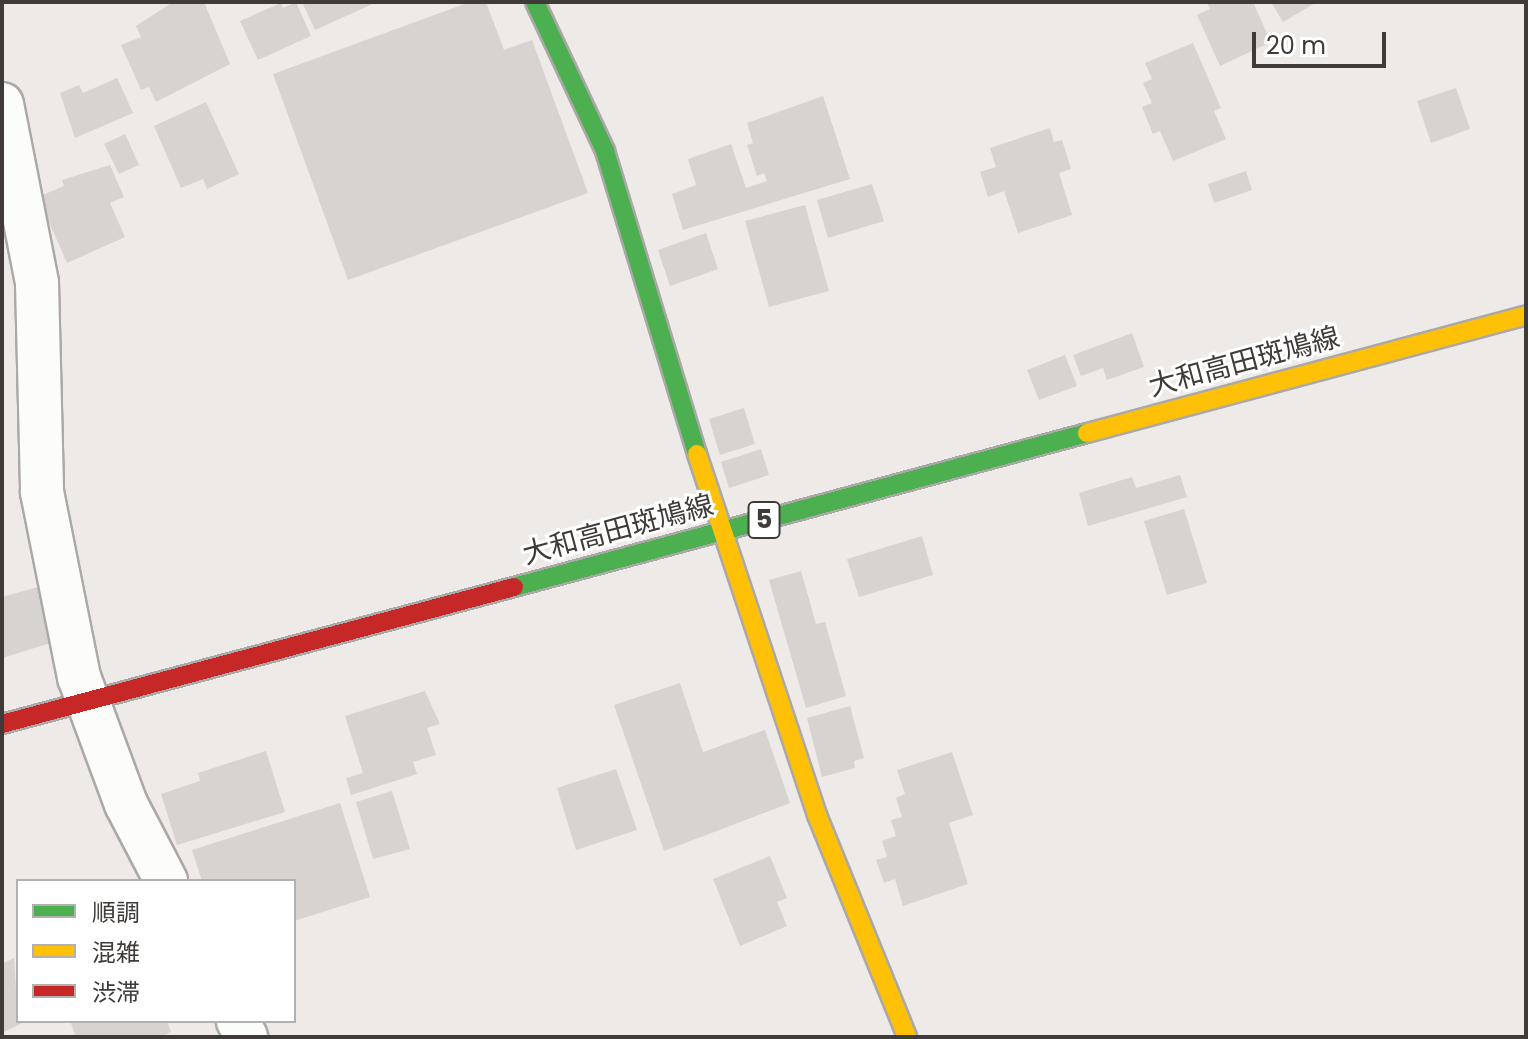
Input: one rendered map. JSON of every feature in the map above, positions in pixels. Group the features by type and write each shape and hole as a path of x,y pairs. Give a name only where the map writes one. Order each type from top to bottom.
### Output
{"main road":[{"path":"535,2 605,151 722,531 817,815 907,1037"},
{"name":"大和高田斑鳩線","path":"2,724 1526,315"}],"street":[{"path":"2,104 37,283 42,492 85,701 126,804 165,879"}],"building":[{"path":"173,2 204,2 230,64 156,102 149,87 141,90 121,45 141,37 136,26"},
{"path":"296,2 311,36 258,60 240,21 281,3 283,8"},
{"path":"302,2 377,2 315,30"},
{"path":"470,2 486,2 504,50 532,40 588,193 348,280 273,74"},
{"path":"1206,2 1253,2 1271,42 1220,66 1197,15 1210,9"},
{"path":"1271,2 1317,2 1283,22"},
{"path":"1193,43 1221,108 1214,111 1226,139 1173,161 1160,131 1153,134 1142,107 1152,103 1143,83 1152,79 1145,63"},
{"path":"117,78 133,113 75,138 60,93 79,85 83,93"},
{"path":"1456,88 1470,129 1431,143 1417,101"},
{"path":"823,96 850,179 683,230 672,194 696,185 688,159 731,144 746,188 767,181 764,173 757,176 747,145 753,143 747,123"},
{"path":"206,102 239,174 207,189 203,179 181,188 154,126"},
{"path":"1050,128 1054,142 1062,140 1071,169 1059,173 1072,215 1018,233 1004,191 988,197 980,172 996,167 990,148"},
{"path":"125,134 139,165 119,174 104,144"},
{"path":"110,165 124,197 110,203 125,237 67,263 38,197 64,186 62,180"},
{"path":"1246,171 1252,190 1214,203 1208,184"},
{"path":"872,184 884,221 828,238 817,200"},
{"path":"805,205 829,291 769,307 745,221"},
{"path":"706,233 718,269 670,286 658,250"},
{"path":"1132,333 1144,367 1107,380 1103,368 1081,376 1073,355"},
{"path":"1065,355 1077,386 1039,400 1027,370"},
{"path":"744,408 755,444 720,455 709,419"},
{"path":"761,449 769,475 729,488 721,462"},
{"path":"1180,475 1187,497 1088,526 1079,493 1132,477 1136,488"},
{"path":"1184,509 1207,583 1167,595 1144,521"},
{"path":"922,536 933,575 859,597 847,559"},
{"path":"801,571 816,624 825,622 846,696 806,708 769,580"},
{"path":"38,587 54,642 2,658 2,597"},
{"path":"680,683 703,752 765,730 790,803 664,851 614,705"},
{"path":"425,691 440,724 427,728 436,755 413,762 417,774 351,795 346,778 363,773 345,716"},
{"path":"850,706 864,758 854,761 855,768 822,777 807,718"},
{"path":"266,751 285,812 177,845 161,794 200,781 198,773"},
{"path":"952,752 973,815 949,823 968,884 903,906 895,879 884,883 876,860 887,857 882,841 896,836 891,820 902,817 896,798 905,794 897,770"},
{"path":"616,769 637,830 576,850 557,788"},
{"path":"392,791 410,849 373,859 356,802"},
{"path":"340,803 370,897 296,920 296,879 201,879 192,850"},
{"path":"770,856 787,898 777,902 787,926 740,946 713,879"},
{"path":"14,958 16,1023 22,1023 2,1033 2,964"},
{"path":"71,1023 168,1023 171,1032 160,1037 68,1037 75,1034"}],"traffic: fast":[{"path":"535,2 605,151 697,454"},
{"path":"514,587 1087,433"}],"traffic: slow":[{"path":"1087,433 1526,315"},
{"path":"697,454 817,815 907,1037"}],"traffic: jam":[{"path":"2,724 514,587"}]}
